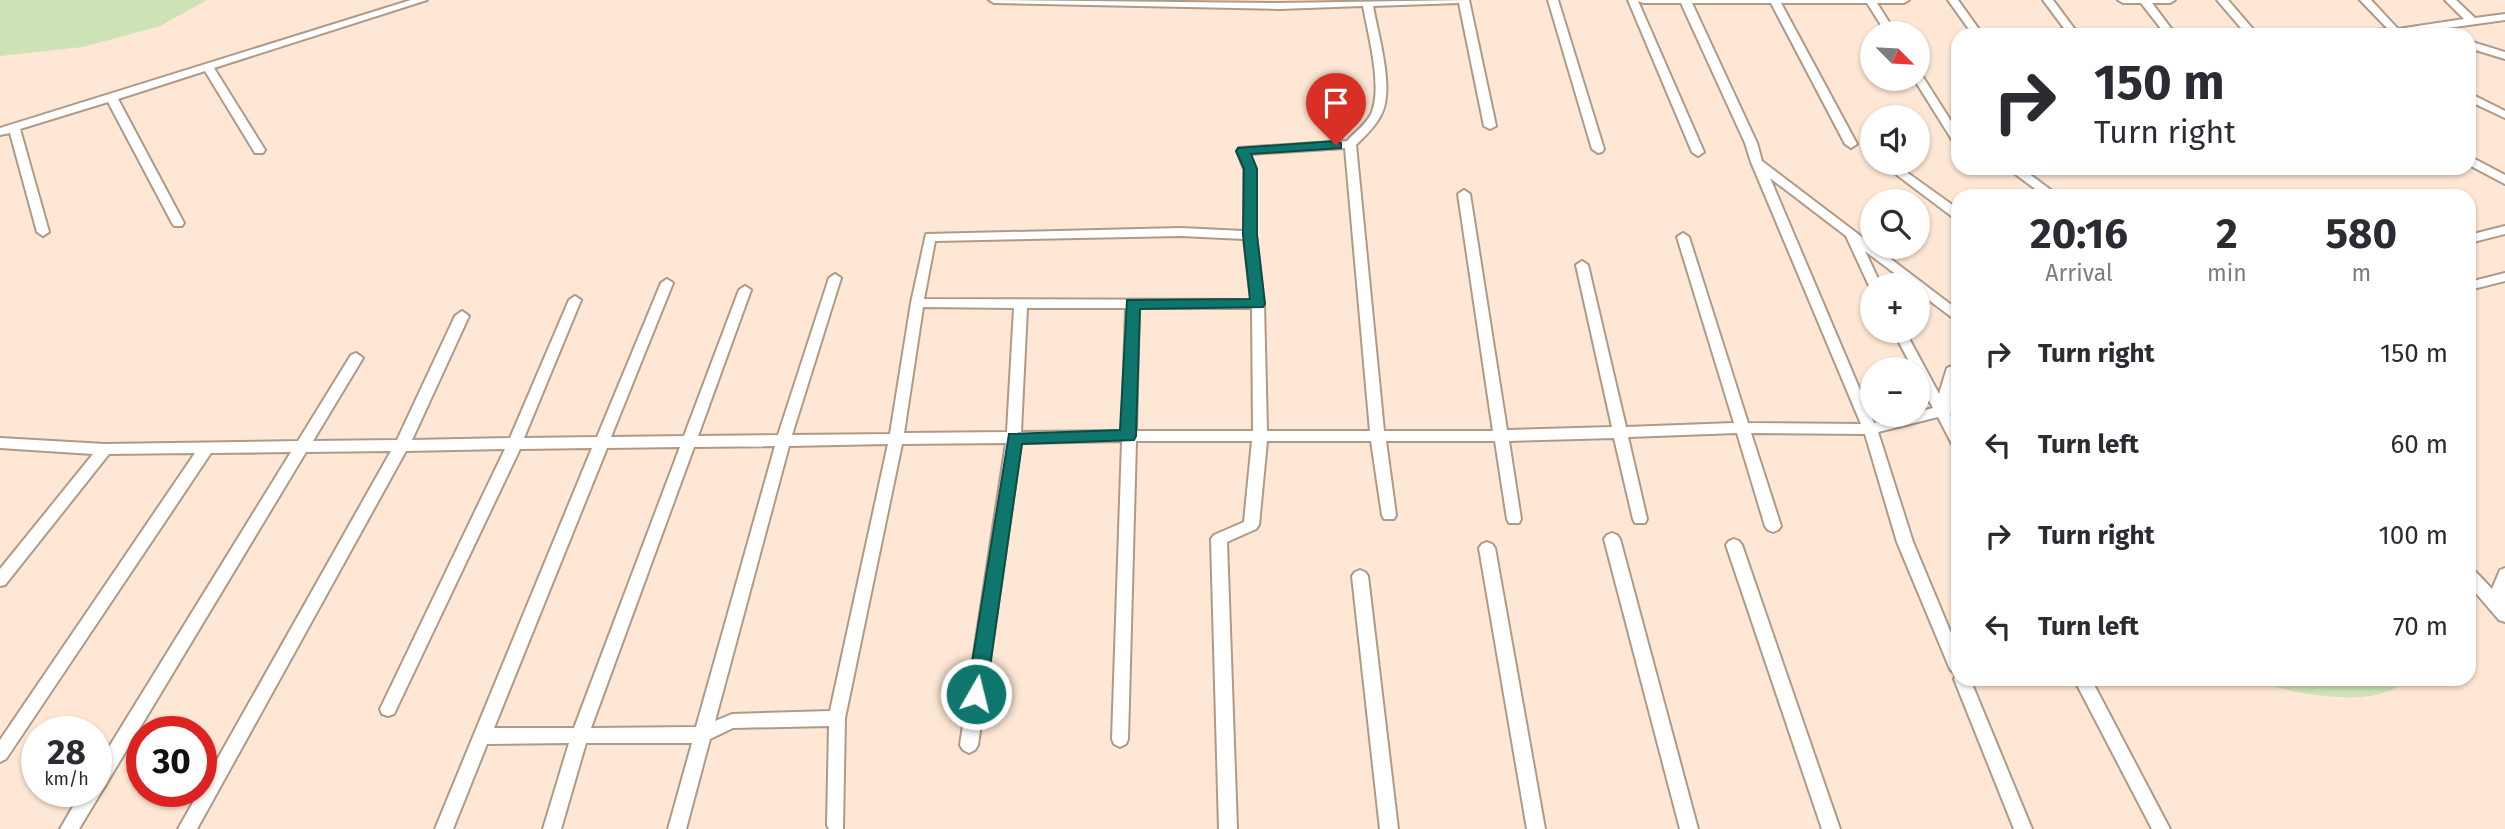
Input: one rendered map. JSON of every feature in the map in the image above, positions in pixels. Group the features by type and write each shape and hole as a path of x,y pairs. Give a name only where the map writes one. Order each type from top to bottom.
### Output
{"street":[{"path":"0,132 422,0"},
{"path":"994,0 1191,3 1459,0"},
{"path":"1464,0 1490,126"},
{"path":"1553,0 1598,149"},
{"path":"1633,0 1698,152"},
{"path":"1643,0 1904,0"},
{"path":"1774,0 1851,144"},
{"path":"1953,0 1973,28"},
{"path":"2048,0 2069,28"},
{"path":"2123,0 2169,0"},
{"path":"2144,0 2166,28"},
{"path":"2222,0 2247,28"},
{"path":"2365,0 2392,28"},
{"path":"2450,0 2472,21"},
{"path":"1685,1 1751,143 1870,429 1905,542 1951,652"},
{"path":"1870,1 1883,21"},
{"path":"1228,829 1219,539 1251,526 1260,436 1258,304 1250,235 1250,169 1243,151 1350,144 1378,112 1381,90 1368,2"},
{"path":"2432,28 2505,17"},
{"path":"2476,46 2505,56"},
{"path":"208,67 259,150"},
{"path":"1927,91 1951,130"},
{"path":"111,97 177,223"},
{"path":"2476,98 2505,108"},
{"path":"2476,99 2505,115"},
{"path":"14,128 43,232"},
{"path":"1350,144 1378,437 1389,515"},
{"path":"1757,162 1903,273"},
{"path":"2476,164 2505,180"},
{"path":"1903,175 1951,210"},
{"path":"2023,175 2043,189"},
{"path":"1464,194 1499,436 1514,519"},
{"path":"2476,237 2505,230"},
{"path":"836,825 837,718 896,440 930,237 1181,232 1250,235"},
{"path":"1851,233 1869,273"},
{"path":"1683,237 1773,526"},
{"path":"1582,265 1640,519"},
{"path":"2476,284 2505,277"},
{"path":"677,829 783,441 835,278"},
{"path":"444,829 667,283"},
{"path":"552,829 580,736 745,290"},
{"path":"1930,295 1951,311"},
{"path":"388,709 515,444 575,300"},
{"path":"917,303 1258,304"},
{"path":"1120,739 1133,304"},
{"path":"969,745 1014,439 1021,305"},
{"path":"187,829 403,443 462,316"},
{"path":"1905,343 1951,429"},
{"path":"112,758 356,358"},
{"path":"1942,412 1951,375"},
{"path":"0,443 105,449 403,443 1128,436 1499,436 1743,428 1870,429 1951,409"},
{"path":"0,754 208,447"},
{"path":"0,580 105,449"},
{"path":"1612,539 1689,829"},
{"path":"1734,545 1831,829"},
{"path":"1487,548 1536,829"},
{"path":"2500,609 2505,574"},
{"path":"1360,576 1390,829"},
{"path":"2476,582 2500,609"},
{"path":"1965,686 2023,829"},
{"path":"2086,686 2161,829"},
{"path":"482,736 702,735 732,721 837,718"},
{"path":"69,829 82,807"}],"green space":[{"path":"0,0 207,0 160,26 83,47 0,56"},
{"path":"2273,686 2398,686 2374,695 2358,697 2320,696"}],"route":[{"path":"976,694 1014,439 1128,436 1133,304 1258,304 1250,235 1250,169 1243,151 1336,145"}]}
